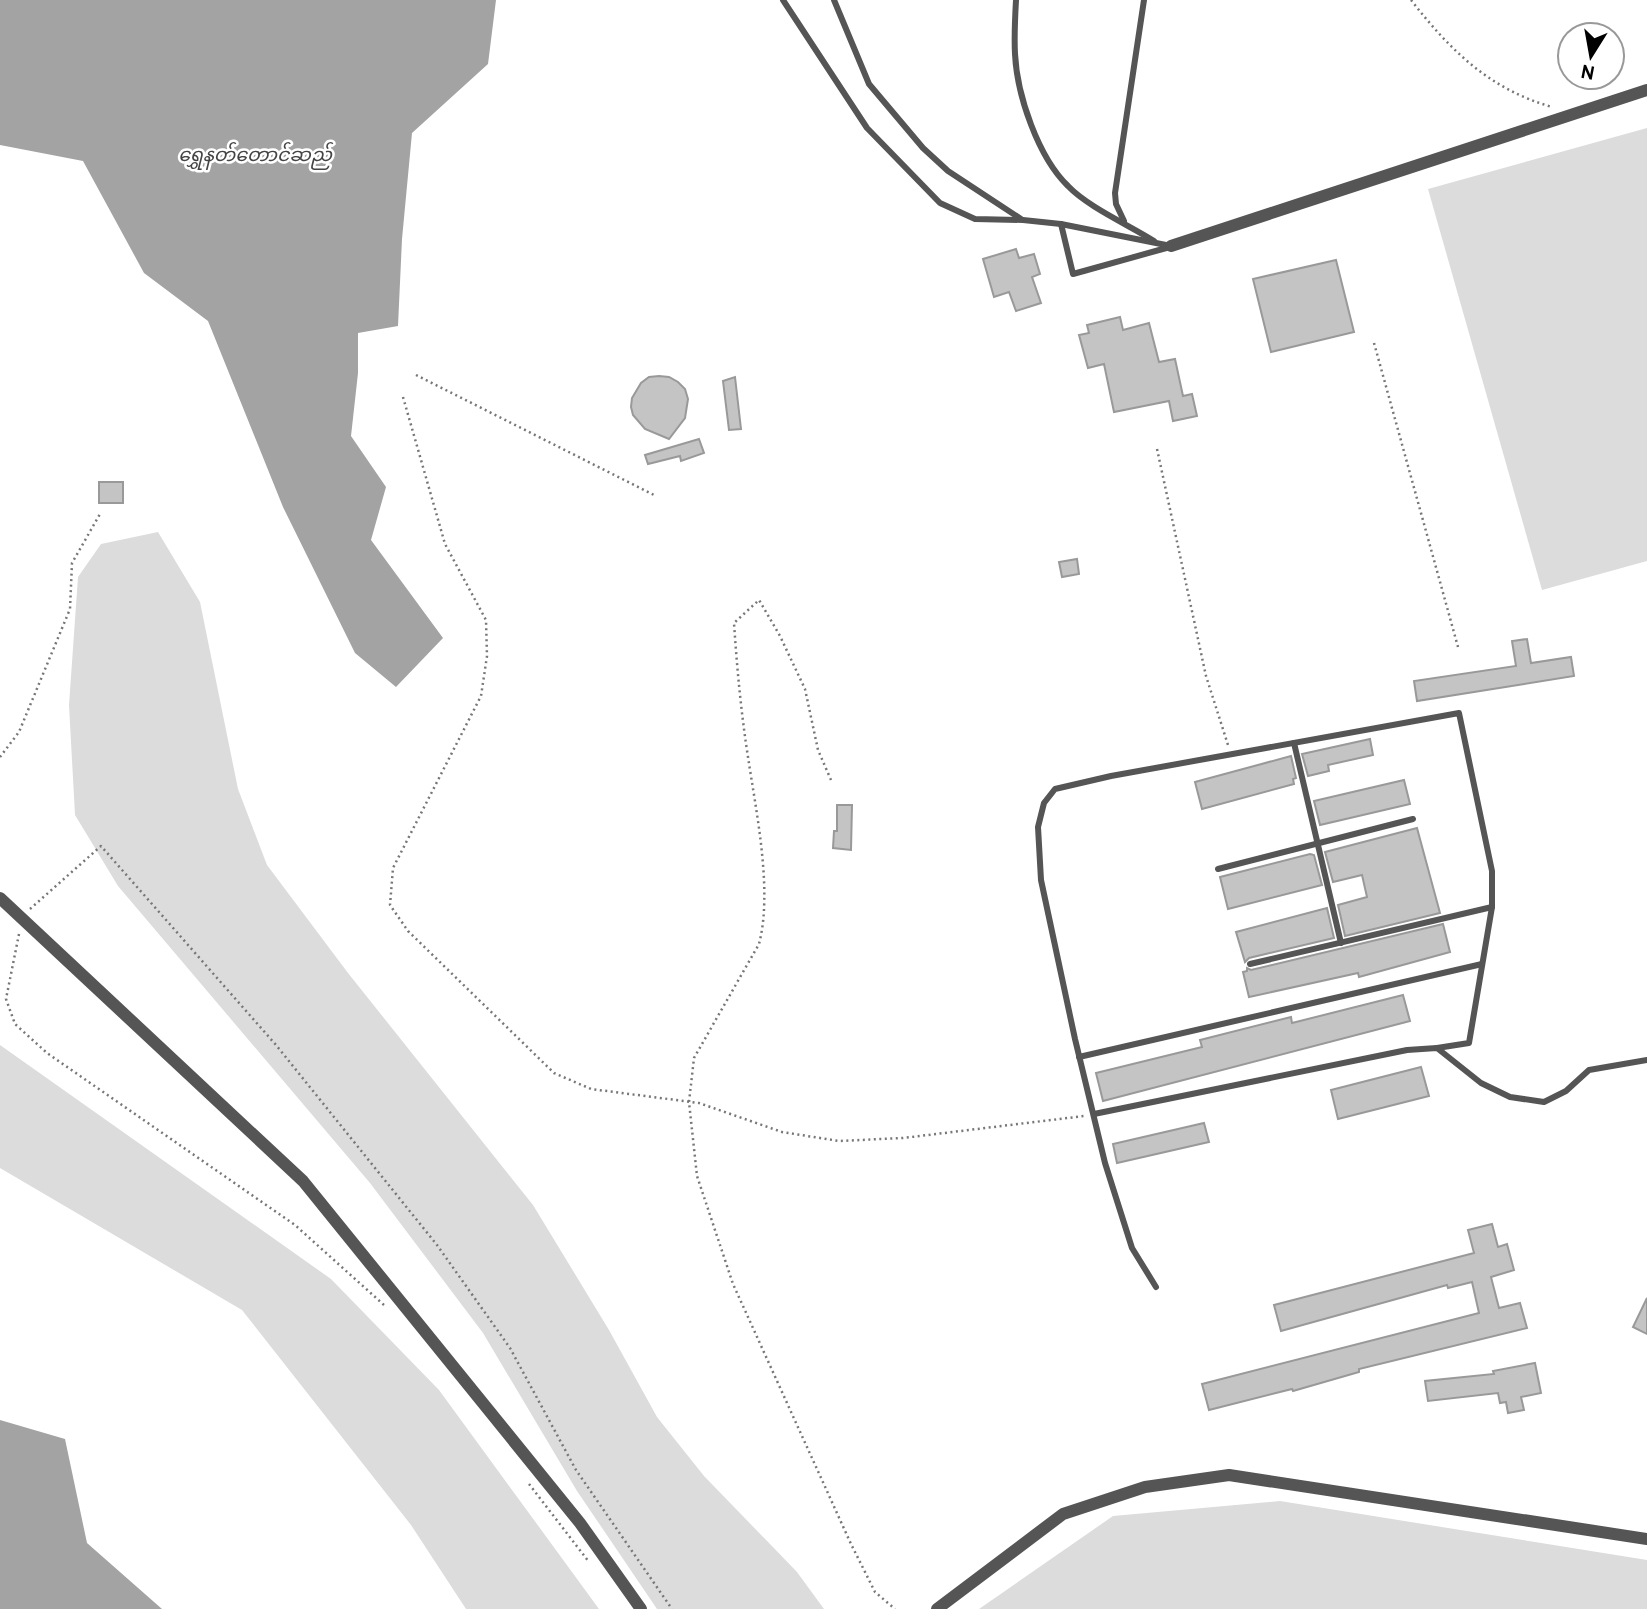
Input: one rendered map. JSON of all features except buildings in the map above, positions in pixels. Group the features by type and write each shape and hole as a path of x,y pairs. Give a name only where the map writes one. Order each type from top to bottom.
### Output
{"street":[{"path":"1165,245 1647,90"},
{"path":"0,898 303,1181 580,1523 641,1609"},
{"path":"937,1609 1063,1514 1146,1487 1229,1475 1647,1539"}],"lane":[{"path":"783,0 867,128 940,203 975,219 1061,224 1165,245"},
{"path":"834,0 869,84 923,148 948,172 1023,220"},
{"path":"1016,0 1015,56 1023,97 1045,157 1068,186 1124,223 1165,245"},
{"path":"1124,223 1116,204 1115,193 1144,0"},
{"path":"1061,224 1073,274 1165,245"},
{"path":"1094,1114 1407,1050 1469,1043 1492,907 1492,871 1459,713 1111,776 1055,789 1044,803 1038,827 1041,880 1079,1057 1109,1175 1132,1248 1156,1287"},
{"path":"1294,743 1341,943"},
{"path":"1218,869 1412,820"},
{"path":"1250,964 1492,907"},
{"path":"1079,1057 1482,964"},
{"path":"1437,1048 1491,1087 1510,1097 1544,1102 1566,1091 1589,1070 1647,1060"}],"path":[{"path":"1411,0 1435,32 1501,87 1538,103 1575,113"},
{"path":"1374,342 1458,647"},
{"path":"416,375 656,496"},
{"path":"403,397 445,544 486,620 487,656 481,696 393,868 390,905 408,931 554,1073 591,1089 699,1103 782,1132 839,1141 904,1138 1094,1114"},
{"path":"1157,449 1206,676 1231,755"},
{"path":"0,757 19,732 70,609 72,563 100,514"},
{"path":"831,780 818,750 805,689 780,636 759,600 734,623 738,693 762,853 763,927 759,944 694,1058 689,1102 697,1176 733,1284 851,1544 875,1592 895,1609"},
{"path":"391,1311 295,1225 47,1053 15,1024 6,999 23,920 33,905 102,846 276,1045 437,1245 510,1348 576,1470 672,1609"},
{"path":"524,1479 591,1565"}],"shaded area":[{"path":"1647,128 1647,561 1542,590 1428,189"},
{"path":"158,532 200,602 238,789 267,865 348,973 533,1205 609,1330 657,1417 704,1476 797,1572 824,1609 657,1609 577,1491 483,1333 370,1183 118,886 75,815 69,705 78,577 101,544"},
{"path":"0,1045 331,1279 439,1390 599,1609 466,1609 411,1525 242,1310 0,1168"},
{"path":"1280,1501 1647,1560 1647,1609 979,1609 1113,1516"}],"water":[{"name":"ရွှေနတ်တောင်ဆည်","path":"0,0 496,0 488,64 412,133 402,239 398,326 358,333 358,373 351,436 386,487 371,540 443,638 396,687 355,653 283,507 208,321 144,273 83,161 0,145"},
{"path":"0,1420 65,1439 87,1543 162,1609 0,1609"}]}
